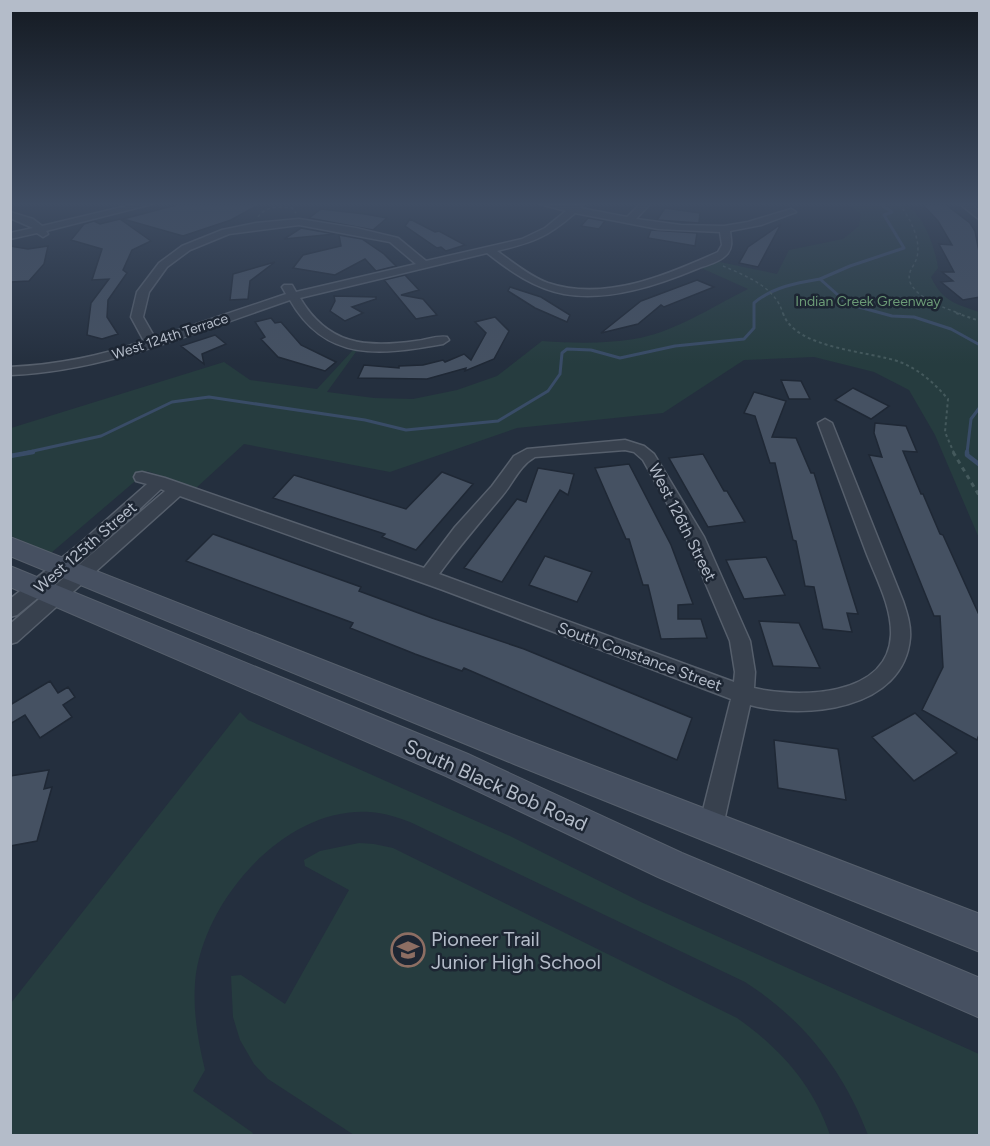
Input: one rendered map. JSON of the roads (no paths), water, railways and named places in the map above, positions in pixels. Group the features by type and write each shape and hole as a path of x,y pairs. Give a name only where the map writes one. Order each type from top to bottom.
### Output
{"main road":[{"name":"South Black Bob Road","path":"10,546 60,581 670,866 980,998"},
{"name":"South Black Bob Road","path":"10,576 60,581 525,754 980,933"}],"street":[{"path":"152,342 137,317 143,292 174,257"},
{"path":"415,257 425,266"},
{"name":"West 124th Terrace","path":"10,371 34,370 113,356 290,291 460,257"},
{"path":"500,257 516,270 545,285 594,296 649,282 714,257"},
{"path":"150,259 169,261"},
{"path":"290,291 312,325 331,338 356,348 391,350 443,340"},
{"name":"South Constance Street","path":"150,480 428,576 719,686 778,702 831,700 857,692 881,679 891,668 900,645 900,627 894,601 825,423"},
{"name":"West 126th Street","path":"428,576 461,531 498,490 519,459 532,452 625,445 639,449 649,457 694,537 740,641 745,672 743,693 711,826"},
{"name":"West 125th Street","path":"60,581 150,480"},
{"name":"West 125th Street","path":"10,610 60,581 177,489"},
{"path":"10,636 60,581"}],"waterway":[{"path":"820,279 876,257"},
{"path":"24,453 101,436 172,402 209,397 365,420 406,430 498,421 548,391 560,374 562,353 567,349 591,350 620,358 675,346 744,339 754,328 754,303 777,289 820,279"},
{"path":"820,279 848,304 892,316 914,317 951,329 980,345"},
{"path":"967,453 971,419 980,407"},
{"path":"10,456 33,452"},
{"path":"967,453 980,465"}],"place":[{"name":"Pioneer Trail Junior High School","path":"408,950"}],"park label":[{"name":"Indian Creek Greenway","path":"868,301"}]}
